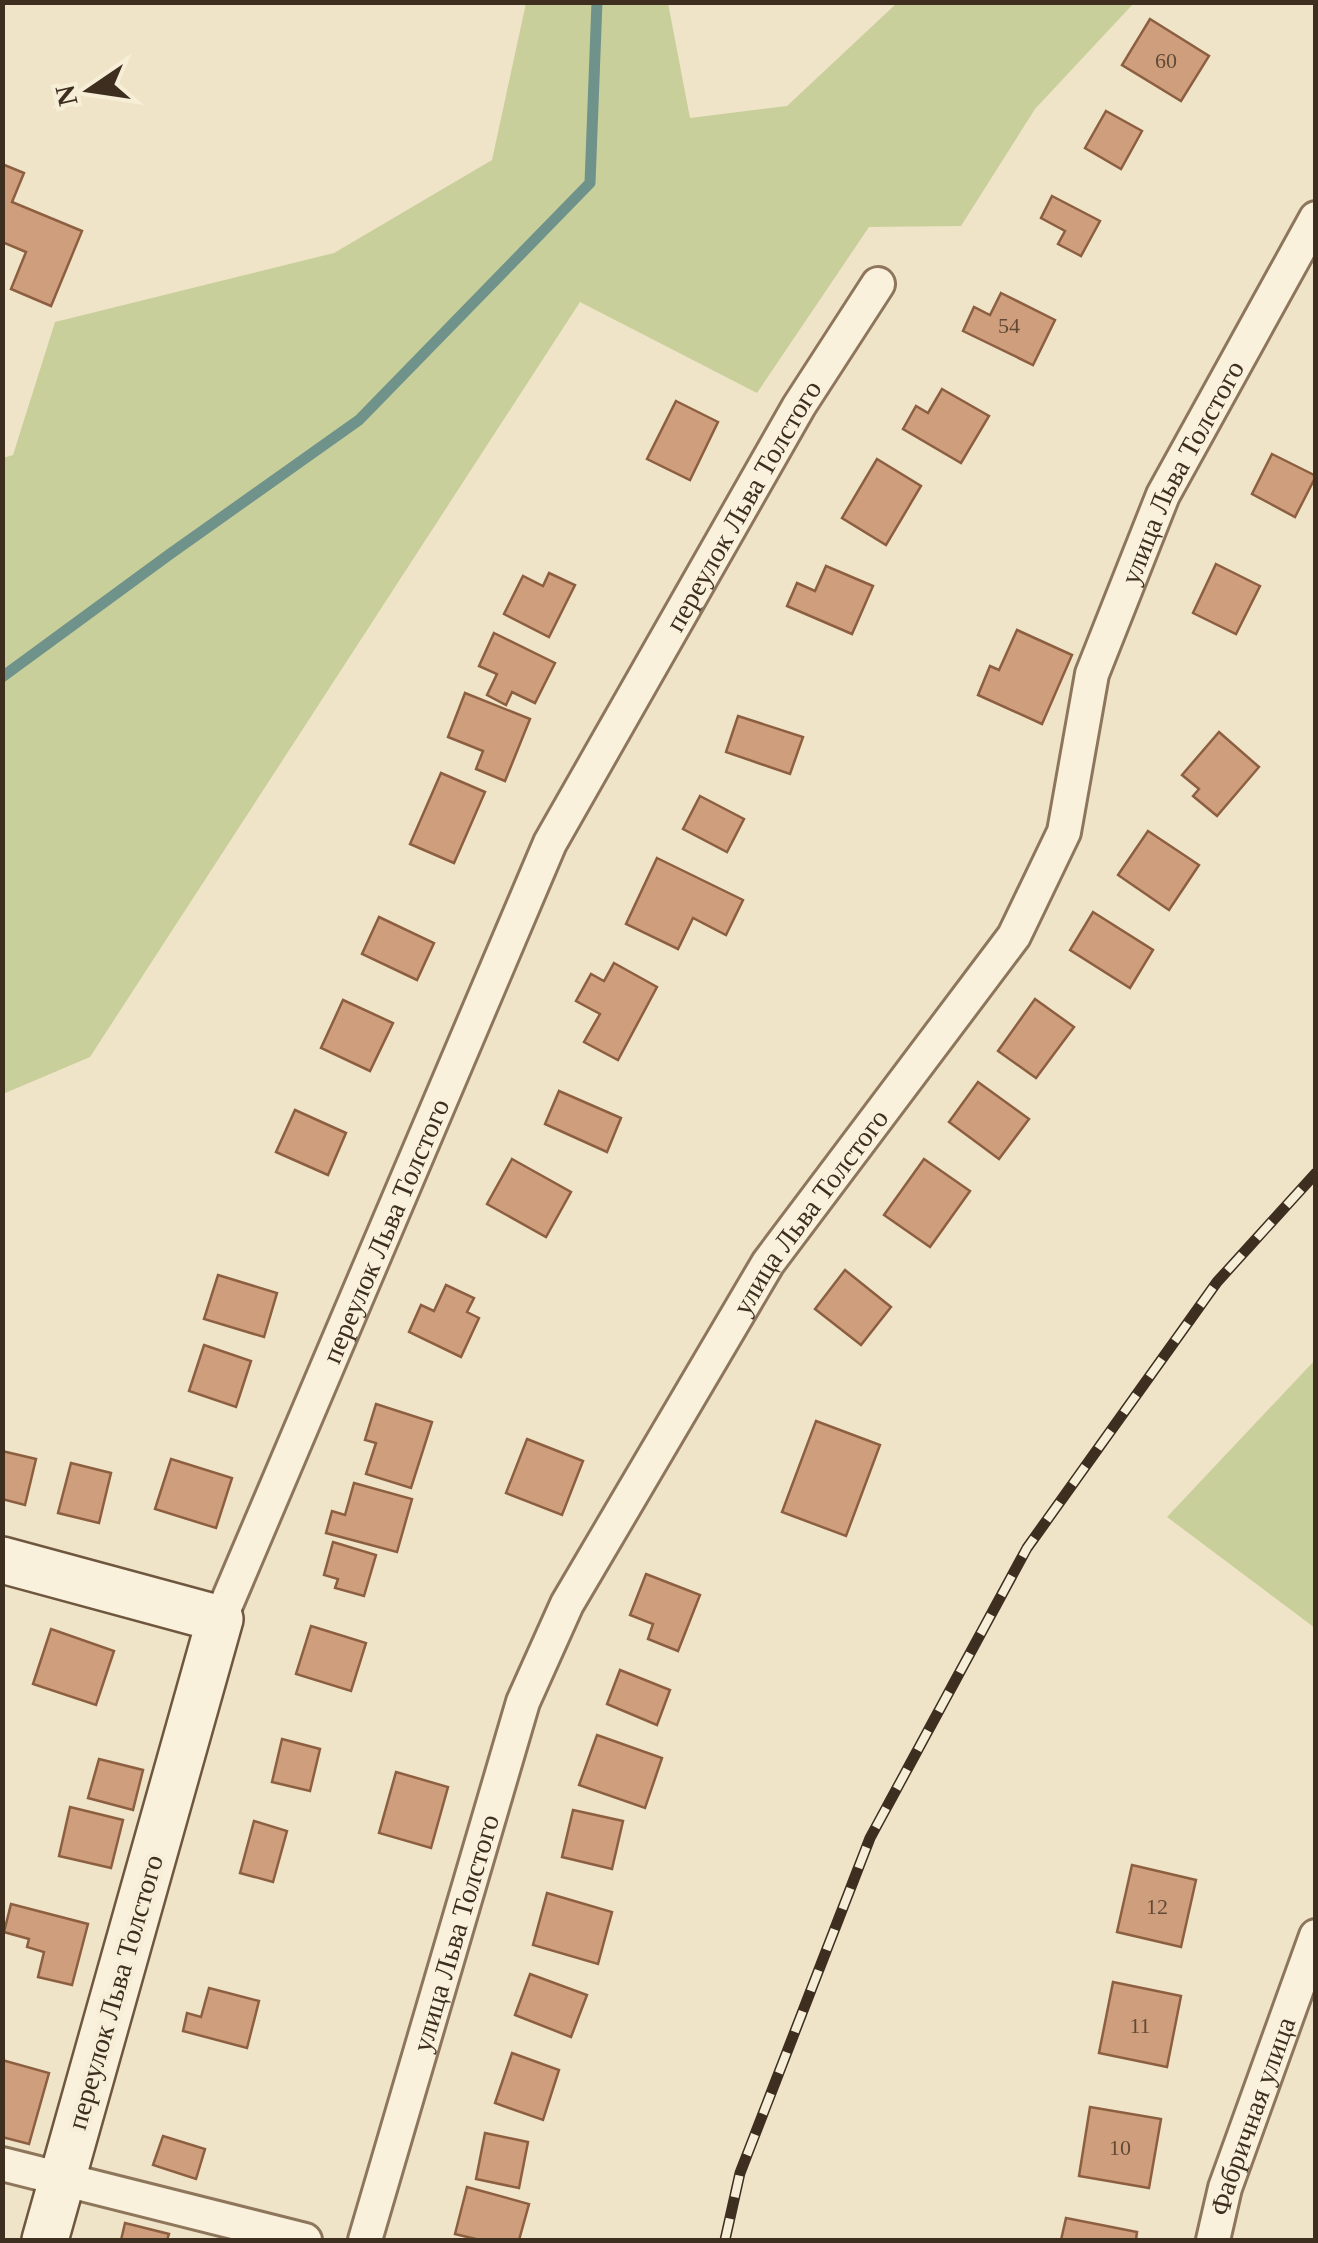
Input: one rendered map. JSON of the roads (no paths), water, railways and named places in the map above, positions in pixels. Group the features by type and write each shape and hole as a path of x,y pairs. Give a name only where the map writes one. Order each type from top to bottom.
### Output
{"street":[{"name":"улица Льва Толстого","path":"366,2240 524,1702 566,1604 768,1263 1014,936 1064,832 1092,674 1162,496 1316,218"},
{"name":"переулок Льва Толстого","path":"45,2240 220,1619 550,843 799,406 878,284"},
{"path":"2,1560 220,1619"},
{"name":"Фабричная улица","path":"1213,2240 1225,2188 1316,1936"},
{"path":"2,2164 305,2240"}],"waterway":[{"path":"2,677 359,420 590,183 597,2"}],"railway":[{"path":"725,2240 740,2173 870,1838 1027,1548 1217,1282 1316,1173"}]}
